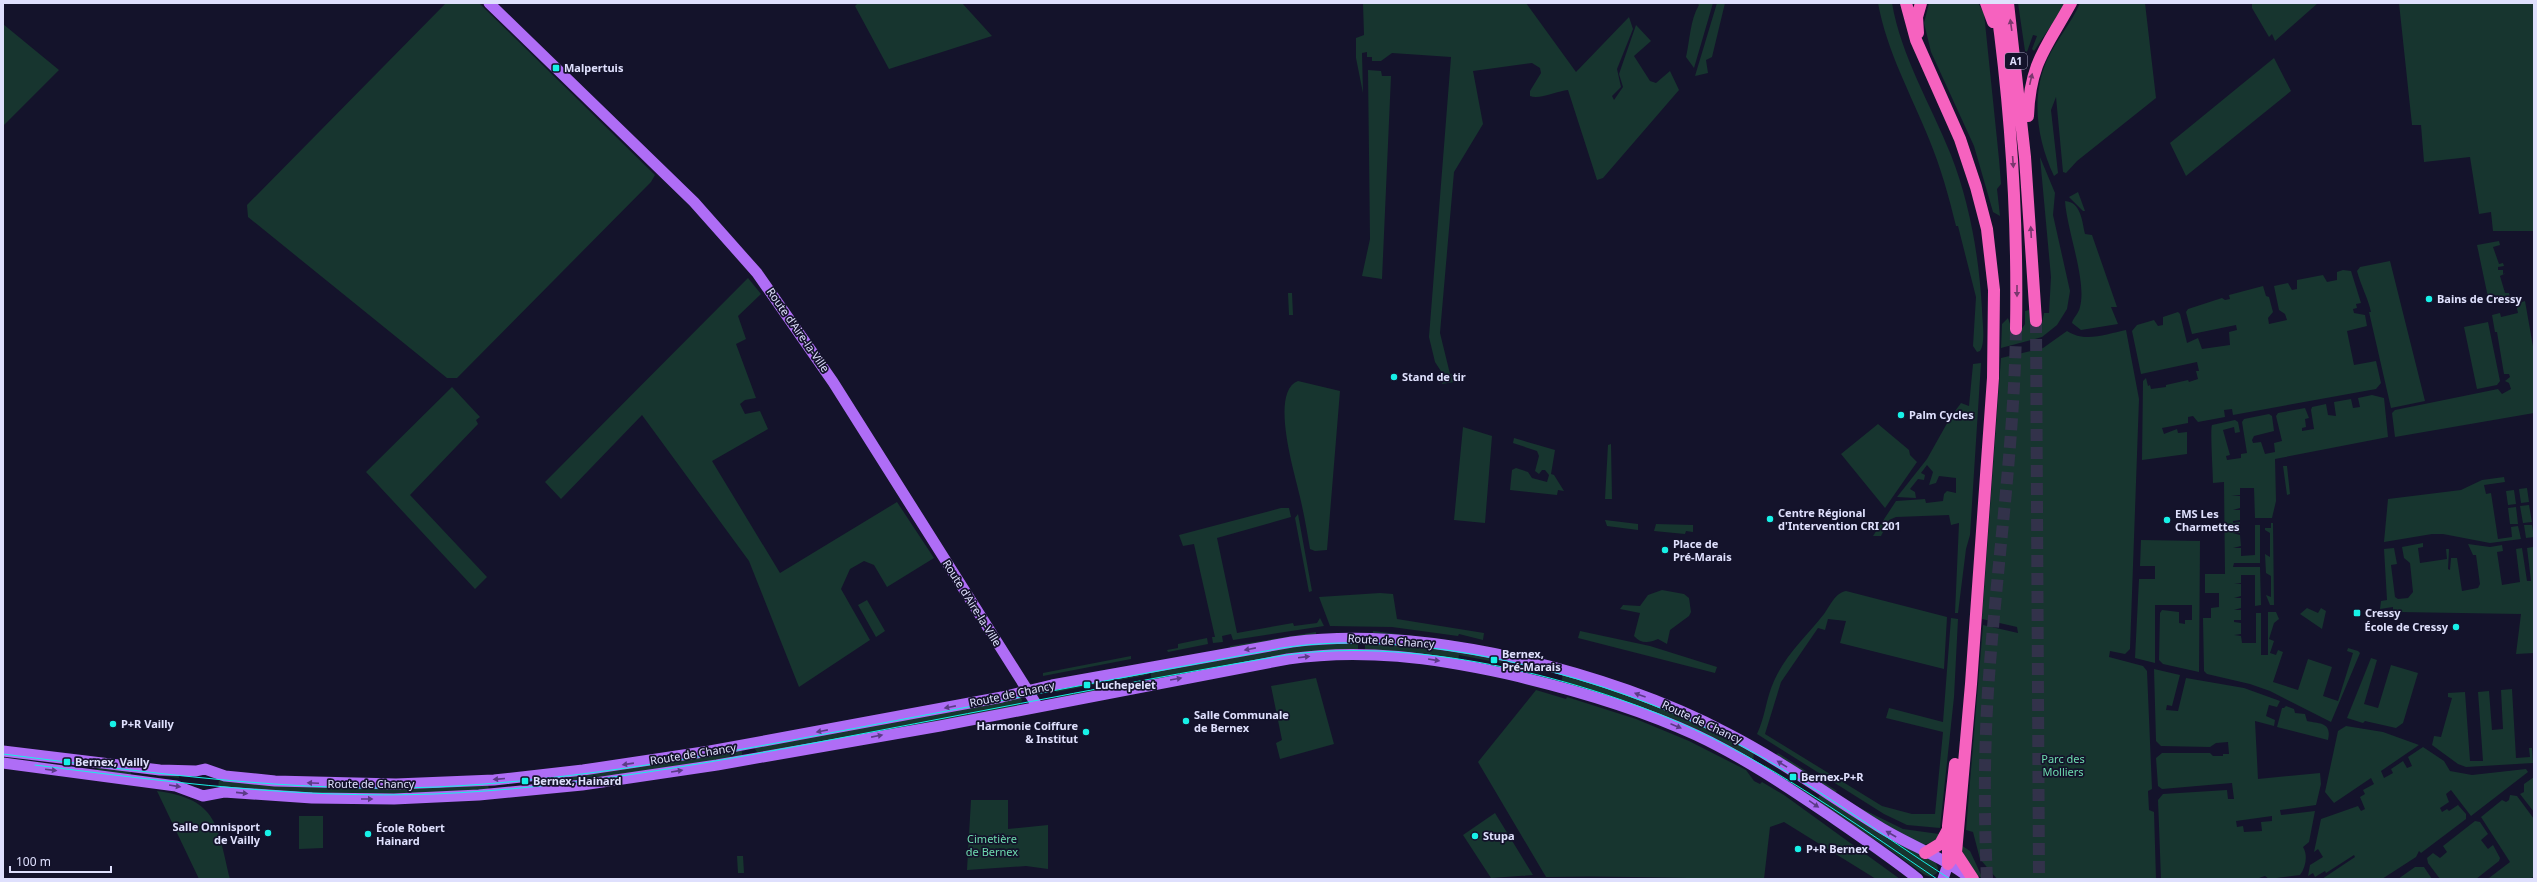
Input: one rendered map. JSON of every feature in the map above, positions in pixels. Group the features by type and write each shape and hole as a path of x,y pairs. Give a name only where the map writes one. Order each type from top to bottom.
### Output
{"highway":[{"path":"1899,3 1914,55 1951,139 1970,193 1982,243 1988,300 1986,378 1966,664 1948,826 1948,864"},
{"path":"1906,3 1922,53 1960,139 1976,187 1987,229 1994,290 1994,361 1971,684 1956,853 1948,864"},
{"path":"1921,3 1917,23 1922,53"},
{"path":"1986,3 2003,55"},
{"name":"A1","path":"1996,3 2003,55 2015,202 2016,329"},
{"name":"A1","path":"2008,3 2027,171 2036,321"},
{"path":"2027,171 2029,93 2032,77 2042,51 2071,3"},
{"path":"1925,852 1942,843 1948,826"},
{"path":"1956,853 1972,879"}],"main road":[{"name":"Route d'Aire-la-Ville","path":"491,4 694,202 757,273 824,368 1038,707"},
{"name":"Route de Chancy","path":"3,750 160,770 196,772 205,769 214,773 264,781 336,784 426,784 522,777 612,767 717,750 1028,691 1311,640 1376,638 1465,649 1566,672 1633,692 1682,712 1768,756 1881,828 1948,864 1972,879"},
{"name":"Route de Chancy","path":"3,763 176,786 194,791 204,796 231,792 312,798 394,799 479,795 557,788 717,765 1038,707 1265,663 1324,655 1393,655 1489,670 1610,701 1702,738 1755,766 1808,800 1918,879"},
{"path":"194,791 191,780 196,772"},
{"path":"211,794 217,783 214,773"},
{"path":"1943,879 1948,864"}],"green space":[{"path":"446,3 479,3 655,175 651,182 457,378 447,378 248,217 247,205"},
{"path":"858,3 962,3 992,36 889,69 855,6"},
{"path":"1363,3 1526,3 1576,72 1629,17 1633,29 1617,69 1621,87 1612,96 1614,100 1623,87 1619,74 1636,25 1651,41 1634,56 1650,81 1656,83 1670,71 1679,90 1603,178 1597,180 1568,90 1538,97 1530,96 1530,91 1541,73 1540,68 1532,63 1473,71 1483,124 1454,172 1440,333 1450,374 1458,375 1454,382 1441,384 1446,379 1435,362 1429,337 1451,57 1392,53 1381,61 1372,61 1372,57 1367,57 1367,52 1362,53 1363,93 1356,58 1356,38 1364,35"},
{"path":"1697,3 1713,3 1694,68 1686,57 1692,24 1699,5"},
{"path":"1717,3 1725,3 1712,57 1706,60 1708,73 1695,76"},
{"path":"1878,3 1892,3 1896,23 1909,61 1943,136 1958,174 1968,212 1979,270 1983,342 1980,351 1977,352 1973,346 1976,297 1958,226 1956,226 1951,204 1933,150 1893,56"},
{"path":"1929,3 1978,3 1984,13 2001,184 1997,189 2000,216 1993,212 1974,146 1931,52 1924,23"},
{"path":"2018,3 2066,3 2034,51 2032,49 2037,36 2033,35 2027,52 2025,51"},
{"path":"2080,3 2145,3 2156,98 2077,161 2066,173 2063,172 2056,97 2051,110 2058,173 2054,176 2043,148 2040,133 2038,117 2039,87 2042,72 2048,58"},
{"path":"2252,3 2318,3 2275,41 2272,34 2269,37 2252,8"},
{"path":"2399,3 2534,3 2534,231 2493,231 2491,212 2479,214 2470,157 2424,162 2421,125 2412,125"},
{"path":"3,24 59,70 3,126"},
{"path":"2274,58 2291,91 2186,176 2170,143"},
{"path":"1368,70 1381,71 1382,76 1391,76 1382,279 1362,276 1370,239"},
{"path":"2040,157 2055,193 2053,215 2070,291 2067,309 2057,325 2042,337 2001,348 2002,324 2008,318 2011,327 2021,330 2025,324 2025,311 2029,310 2031,322 2042,323 2044,313 2049,313 2051,277"},
{"path":"2078,192 2085,211 2083,211 2069,197"},
{"path":"2065,201 2070,202 2078,208 2082,218 2085,234 2092,235 2117,307 2111,307 2118,324 2081,330 2072,323 2080,307 2081,284"},
{"path":"2499,241 2500,245 2493,247 2499,264 2503,263 2504,266 2498,267 2498,270 2503,270 2503,274 2506,273 2500,276 2505,293 2509,293 2510,298 2489,302 2477,245"},
{"path":"2390,261 2425,401 2391,408 2369,312 2371,312 2357,271 2360,267"},
{"path":"2343,270 2351,271 2361,303 2356,304 2357,308 2353,309 2354,313 2365,315 2367,326 2347,331 2354,365 2376,361 2381,383 2376,389 2233,415 2232,409 2224,410 2225,417 2198,422 2193,416 2188,417 2188,423 2162,428 2164,434 2177,429 2178,433 2187,432 2187,454 2142,460 2143,381 2146,378 2148,386 2150,385 2151,389 2166,387 2166,385 2188,380 2189,382 2198,379 2196,371 2199,371 2197,362 2141,374 2132,331 2137,325 2154,320 2158,326 2163,325 2163,317 2178,312 2180,314 2187,343 2198,338 2202,349 2230,345 2229,332 2237,330 2236,325 2192,334 2186,312 2188,309 2222,298 2225,300 2230,299 2229,295 2263,286 2266,296 2269,297 2273,312 2268,318 2269,324 2287,320 2285,314 2279,310 2274,286 2288,283 2292,290 2297,289 2297,280 2323,275 2327,282 2337,280 2337,272"},
{"path":"748,278 761,294 738,316 746,339 736,344 756,398 745,400 740,404 745,414 760,411 768,429 712,461 780,573 897,502 934,558 887,587 874,565 864,561 850,569 841,589 870,640 799,687 749,561 642,415 561,499 545,482"},
{"path":"1288,293 1292,293 1293,315 1289,315"},
{"path":"2525,301 2534,352 2534,413 2395,437 2392,413 2395,410 2498,389 2502,394 2511,389 2509,383 2505,381 2510,377 2509,374 2504,374 2497,332 2495,332 2492,315 2500,313 2501,317 2518,313 2516,304"},
{"path":"2488,322 2500,381 2497,385 2477,389 2464,327"},
{"name":"Parc des Molliers","path":"2126,330 2139,399 2130,649 2125,654 2110,651 2109,657 2143,666 2147,671 2152,789 2148,791 2149,810 2154,812 2156,879 1997,879 1980,859 1973,832 1966,830 1983,625 2018,633 2017,627 1982,619 2001,358 2043,348 2067,331 2074,335 2088,337"},
{"path":"1981,363 1970,535 1966,549 1958,613 1955,613 1959,523 1951,525 1949,515 1896,517 1889,520 1881,536 1873,536 1896,501 1925,499 1926,503 1943,501 1944,494 1947,491 1956,493 1956,478 1939,476 1936,483 1929,485 1933,472 1927,465 1921,473 1925,475 1924,480 1918,479 1910,489 1915,492 1916,498 1897,497 1927,459 1950,418 1961,403 1969,406 1973,364"},
{"path":"1298,381 1340,391 1327,550 1315,551 1310,549 1286,434 1285,401 1290,388"},
{"path":"452,387 480,417 476,420 478,424 410,495 487,577 475,589 366,472"},
{"path":"2372,395 2384,398 2388,437 2275,459 2276,501 2272,518 2255,518 2254,488 2240,488 2240,495 2231,495 2240,496 2240,508 2233,510 2240,510 2240,520 2233,521 2233,523 2240,522 2240,533 2233,533 2240,535 2241,546 2233,548 2241,548 2241,556 2255,555 2255,525 2260,525 2260,563 2234,563 2233,567 2260,567 2261,605 2255,606 2255,575 2241,575 2241,583 2234,583 2241,584 2241,596 2234,598 2241,598 2241,608 2234,610 2241,610 2241,620 2234,620 2234,622 2241,623 2241,634 2234,635 2241,636 2242,643 2256,643 2256,613 2261,613 2261,655 2268,655 2268,612 2276,612 2279,619 2274,623 2269,639 2274,641 2270,653 2276,655 2278,650 2283,652 2273,682 2298,690 2308,659 2332,667 2323,696 2338,701 2353,653 2347,651 2348,648 2360,653 2331,722 2270,691 2250,684 2207,674 2204,671 2203,618 2211,618 2211,608 2219,607 2219,593 2205,593 2205,574 2225,574 2224,482 2213,483 2211,428 2212,425 2235,420 2238,422 2240,432 2235,433 2234,427 2223,430 2230,455 2226,456 2227,460 2241,458 2241,454 2247,453 2242,422 2244,419 2269,414 2272,416 2274,431 2254,436 2252,440 2253,443 2261,442 2265,454 2275,452 2274,443 2282,441 2276,416 2278,413 2305,408 2309,418 2305,419 2306,427 2302,428 2302,431 2314,429 2311,410 2312,407 2326,404 2328,415 2336,416 2334,402 2351,399 2353,408 2360,407 2358,398"},
{"path":"1878,424 1909,450 1910,455 1917,462 1885,508 1841,454"},
{"path":"1463,427 1492,436 1485,523 1454,520"},
{"path":"1514,438 1555,450 1551,474 1554,475 1564,491 1558,490 1557,495 1510,490 1512,470 1516,468 1528,472 1532,478 1547,482 1549,475 1545,470 1542,470 1539,474 1535,471 1539,456 1537,451 1513,443"},
{"path":"1611,444 1612,499 1605,499 1608,445"},
{"path":"2283,466 2287,466 2290,494 2287,495"},
{"path":"2504,477 2505,482 2484,485 2486,494 2491,493 2498,539 2512,537 2511,527 2518,526 2521,539 2490,543 2443,534 2432,534 2384,542 2388,499 2461,490 2482,480"},
{"path":"2527,488 2529,502 2521,503 2519,489"},
{"path":"2514,490 2516,504 2508,505 2506,491"},
{"path":"2529,505 2532,522 2523,523 2520,506"},
{"path":"2516,507 2518,524 2510,524 2508,508"},
{"path":"1281,508 1289,508 1291,517 1217,538 1237,633 1293,623 1294,626 1317,623 1320,618 1324,626 1233,640 1231,634 1222,636 1223,642 1213,643 1212,637 1215,637 1194,544 1183,546 1179,535"},
{"path":"1298,514 1312,591 1309,592 1295,518"},
{"path":"1605,520 1638,524 1638,530 1607,526"},
{"path":"2271,523 2273,523 2274,605 2270,605 2266,595 2271,597 2271,576 2266,573 2265,554 2270,557 2270,533 2265,530 2265,528 2271,528"},
{"path":"1656,524 1693,525 1693,532 1686,531 1685,534 1654,531"},
{"path":"2524,525 2532,525 2534,537 2526,538"},
{"path":"2141,540 2200,541 2199,672 2163,664 2159,660 2160,613 2162,610 2179,612 2179,623 2185,624 2185,620 2192,620 2192,605 2155,605 2155,663 2135,658 2139,579 2155,579 2155,566 2140,566"},
{"path":"2423,543 2423,547 2418,548 2420,563 2447,559 2446,549 2449,549 2448,569 2450,570 2451,558 2457,558 2462,591 2478,588 2480,584 2476,555 2473,555 2468,544 2490,547 2502,545 2503,551 2497,552 2502,585 2520,582 2516,549 2522,548 2527,581 2531,581 2527,548 2533,547 2534,653 2516,654 2521,614 2399,612 2393,611 2393,607 2380,609 2381,601 2387,600 2384,549 2394,548 2397,564 2391,565 2395,597 2398,599 2408,598 2413,592 2410,563 2404,558 2402,547"},
{"path":"1662,590 1684,594 1689,598 1691,612 1689,616 1670,630 1667,644 1658,639 1642,642 1634,636 1640,613 1620,609 1623,605 1640,606 1648,595"},
{"path":"1846,591 1947,617 1944,669 1840,643 1846,621 1828,619 1825,630 1818,628 1781,682 1765,734 1882,806 1912,814 1935,814 1943,732 1886,718 1889,708 1943,722 1951,618 1958,619 1954,697 1940,828 1907,825 1884,814 1757,734 1771,688 1784,662 1824,614 1836,597 1842,592"},
{"path":"1380,593 1393,594 1397,619 1484,633 1483,640 1459,634 1458,636 1392,627 1330,626 1319,597"},
{"path":"867,600 885,631 876,637 858,605"},
{"path":"2307,608 2318,613 2321,608 2326,611 2322,629 2300,614"},
{"path":"1373,631 1463,642 1462,644 1474,644 1474,647 1408,636 1373,633"},
{"path":"1580,631 1650,646 1717,667 1715,673 1578,638"},
{"path":"1316,632 1316,635 1230,649 1230,646"},
{"path":"1207,638 1208,644 1168,652 1167,650 1178,648 1178,644"},
{"path":"1358,641 1358,650 1152,681 1150,671 1263,650"},
{"path":"1365,641 1442,648 1521,664 1521,667 1459,655 1458,661 1365,650"},
{"path":"1131,656 1131,659 1043,676 1043,673"},
{"path":"2371,658 2377,660 2364,704 2378,708 2391,665 2418,673 2403,723 2396,728 2365,721 2363,723 2347,718"},
{"path":"2154,669 2180,675 2172,706 2167,705 2166,710 2178,711 2186,678 2244,688 2280,701 2277,707 2269,705 2266,716 2275,720 2274,726 2255,721 2258,779 2320,773 2321,784 2316,805 2280,810 2281,815 2315,811 2309,842 2303,847 2305,850 2306,861 2300,875 2269,879 2265,876 2256,879 2161,879 2158,800 2163,794 2227,790 2228,799 2234,799 2232,783 2162,789 2158,786 2156,758 2162,753 2210,753 2213,756 2223,756 2223,754 2229,754 2228,742 2216,743 2210,747 2161,746 2156,741","holes":["2272,816 2272,821 2261,822 2262,831 2244,832 2243,826 2237,827 2236,821"]},
{"path":"1146,672 1147,675 1056,692 1055,689"},
{"path":"1563,674 1664,707 1754,751 1753,761 1561,684"},
{"path":"1316,678 1334,744 1280,759 1276,743 1282,740 1271,686"},
{"path":"1148,679 1148,682 1057,699 1057,696"},
{"path":"2512,689 2516,758 2530,757 2529,748 2532,748 2533,763 2466,767 2458,764 2432,745 2434,736 2441,737 2452,698 2448,697 2448,693 2465,692 2470,761 2483,761 2478,692 2489,691 2492,730 2503,729 2501,690"},
{"path":"1536,690 1566,699 1567,697 1636,719 1689,741 1746,770 1754,781 1760,784 1762,782 1784,795 1900,879 1876,879 1784,822 1770,827 1764,879 1601,876 1546,877 1478,762"},
{"path":"1021,698 1022,700 1020,706 759,755 753,746"},
{"path":"2286,706 2294,709 2295,713 2305,714 2307,721 2327,727 2329,734 2328,740 2277,727 2282,708"},
{"path":"2346,726 2383,732 2419,745 2381,771 2384,778 2393,773 2391,769 2403,761 2407,768 2412,766 2408,757 2423,747 2444,761 2450,771 2472,775 2526,769 2528,772 2471,816 2451,790 2446,794 2449,802 2440,808 2442,812 2447,809 2449,811 2458,805 2466,814 2466,819 2421,853 2419,851 2416,857 2382,879 2322,879 2355,857 2354,855 2326,873 2325,871 2315,877 2313,873 2308,876 2310,865 2323,857 2318,849 2314,852 2321,819 2358,806 2361,811 2365,809 2360,797 2365,794 2363,790 2374,784 2371,778 2334,803 2325,792 2338,731"},
{"path":"741,748 743,758 559,785 558,779 496,785"},
{"path":"1778,753 1837,791 1835,793 1776,755"},
{"path":"1769,760 1936,863 1938,868 1937,873 1931,877 1925,875 1883,845 1763,768 1765,765 1818,798 1820,795 1767,762"},
{"path":"97,765 179,775 179,778 131,772 131,775 187,783 188,785 96,774"},
{"path":"2534,777 2534,812 2520,794 2524,792 2524,784"},
{"path":"219,779 488,782 489,792 354,796 218,789"},
{"path":"157,791 177,795 193,801 204,809 212,818 218,830 230,879 199,879"},
{"path":"2510,795 2517,796 2534,819 2534,876 2530,879 2489,878 2510,862 2481,817 2502,800 2506,802 2509,800"},
{"name":"Cimetière de Bernex","path":"971,800 1008,800 1008,829 1048,825 1048,869 1026,866 967,870"},
{"path":"1852,804 1903,829 1939,834 1935,841 1924,845 1904,837"},
{"path":"1495,813 1533,875 1491,878 1463,835"},
{"path":"299,816 323,816 323,848 299,849"},
{"path":"2475,821 2480,822 2488,834 2481,840 2488,849 2493,845 2500,858 2499,861 2476,879 2440,879 2428,863 2427,858 2433,853 2440,858 2447,852 2443,846"},
{"path":"1961,845 1970,851 1983,879 1967,868"},
{"path":"737,856 743,856 744,873 738,873"},
{"path":"2415,867 2424,867 2432,879 2398,879"}],"tunnel":[{"path":"2036,321 2039,879"},
{"path":"1987,879 1985,785 1988,691 2012,420 2016,329"}],"tram line":[{"path":"3,754 111,768 219,780 273,784 382,788 437,787 491,783 599,772 707,755 1282,648 1337,643 1395,644 1455,651 1516,663 1577,679 1635,698 1689,720 1738,744 1792,775 1846,809 1950,879"},
{"path":"35,765 184,783 283,792 384,795 488,791 542,786 649,772 702,763 1127,683 1286,655 1338,651 1393,652 1450,658 1508,668 1564,682 1619,699 1671,719 1718,741 1775,772 1937,879"}],"place":[{"name":"Malpertuis","path":"556,68"},
{"name":"Bains de Cressy","path":"2429,299"},
{"name":"Stand de tir","path":"1394,377"},
{"name":"Palm Cycles","path":"1901,415"},
{"name":"Centre Régional d'Intervention CRI 201","path":"1770,519"},
{"name":"EMS Les Charmettes","path":"2167,520"},
{"name":"Place de Pré-Marais","path":"1665,550"},
{"name":"Cressy","path":"2357,613"},
{"name":"École de Cressy","path":"2456,627"},
{"name":"Bernex, Pré-Marais","path":"1494,660"},
{"name":"Luchepelet","path":"1087,685"},
{"name":"Salle Communale de Bernex","path":"1186,721"},
{"name":"P+R Vailly","path":"113,724"},
{"name":"Harmonie Coiffure & Institut","path":"1086,732"},
{"name":"Bernex, Vailly","path":"67,762"},
{"name":"Bernex-P+R","path":"1793,777"},
{"name":"Bernex, Hainard","path":"525,781"},
{"name":"Salle Omnisport de Vailly","path":"268,833"},
{"name":"École Robert Hainard","path":"368,834"},
{"name":"Stupa","path":"1475,836"},
{"name":"P+R Bernex","path":"1798,849"}]}
